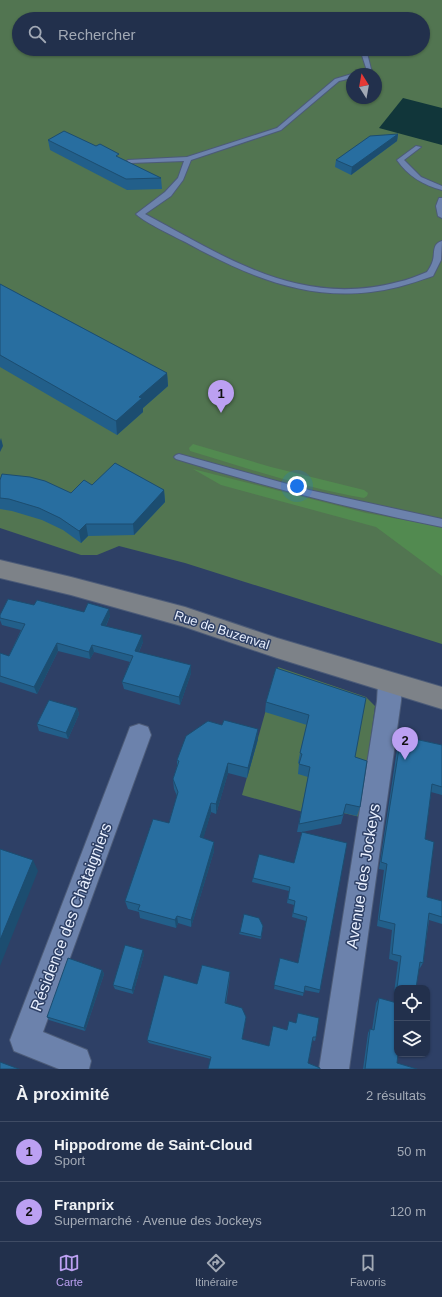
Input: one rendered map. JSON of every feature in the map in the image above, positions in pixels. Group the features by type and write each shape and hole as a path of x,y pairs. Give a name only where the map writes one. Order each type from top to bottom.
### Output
{"main road":[{"name":"Rue de Buzenval","path":"0,568 185,617 390,683 440,696"}],"street":[{"name":"Avenue des Jockeys","path":"334,1069 389,701 390,683"},
{"name":"Résidence des Châtaigniers","path":"74,1069 76,1061 25,1040 140,735"}],"lane":[{"path":"365,56 369,68"},
{"path":"130,161 188,159 279,129 337,80 346,78"},
{"path":"418,147 400,160 409,172 423,182 442,188"},
{"path":"188,159 181,179 168,194 140,214 240,268 287,285 328,291 364,290 392,286 430,274 437,260 438,248 442,243"},
{"path":"442,200 440,206 442,216"},
{"path":"179,457 245,478 350,504 442,523"}],"green space":[{"path":"0,0 442,0 442,644 185,563 119,546 97,555 81,555 0,528"},
{"path":"193,444 271,467 364,490 368,493 364,498 320,489 276,477 190,451 189,448"},
{"path":"193,469 366,513 442,527 442,576 376,527 221,485"},
{"path":"278,667 366,697 375,706 360,817 314,806 303,812 242,795"}],"shaded area":[{"path":"403,98 442,108 442,145 379,128"}],"building":[{"path":"64,131 96,146 100,144 119,154 116,156 161,178 126,179 48,140"},
{"path":"398,134 352,167 336,160 370,136"},
{"path":"0,284 167,373 139,397 142,398 116,421 0,355"},
{"path":"115,463 164,490 133,524 86,524 79,531 60,518 39,508 9,499 0,498 0,480 2,474 30,477 45,481 71,493 84,480 92,485"},
{"path":"8,599 34,605 37,600 84,612 88,603 109,609 101,625 142,635 135,651 191,665 179,697 122,682 133,656 92,645 89,652 57,643 34,687 0,676 0,653 9,656 25,624 0,618"},
{"path":"276,668 366,698 355,757 367,761 360,807 346,804 343,815 299,824 310,767 299,764 302,754 300,753 309,715 266,702"},
{"path":"49,700 77,708 66,733 37,724"},
{"path":"224,720 258,729 248,768 228,763 216,804 211,803 200,837 214,842 191,920 177,916 175,920 138,910 140,905 125,901 153,819 169,823 178,792 173,779 179,761 177,760 186,736 208,721 222,725"},
{"path":"401,736 442,745 442,787 432,784 425,839 434,842 427,897 442,901 442,917 429,913 423,963 420,962 416,985 397,985 401,956 392,954 395,924 379,920 387,864 381,862"},
{"path":"302,832 347,843 320,990 305,986 304,993 274,985 280,958 298,963 307,917 293,913 295,901 288,899 290,887 253,878 259,854 294,863"},
{"path":"0,849 33,860 0,940"},
{"path":"244,914 259,918 263,926 261,937 240,932"},
{"path":"125,945 143,950 132,990 113,985"},
{"path":"68,958 102,970 84,1028 47,1017"},
{"path":"202,965 230,972 225,1003 242,1008 246,1017 242,1039 269,1046 273,1026 287,1030 289,1021 296,1023 298,1013 319,1018 316,1037 313,1037 308,1063 320,1069 208,1069 211,1057 147,1040 164,975 197,984"},
{"path":"379,998 394,1002 394,1057 398,1057 397,1063 417,1069 365,1069 370,1029 374,1030"},
{"path":"0,1062 19,1069 0,1069"}],"place":[{"name":"Hippodrome de Saint-Cloud","path":"221,413"},
{"name":"Franprix","path":"405,760"}]}
